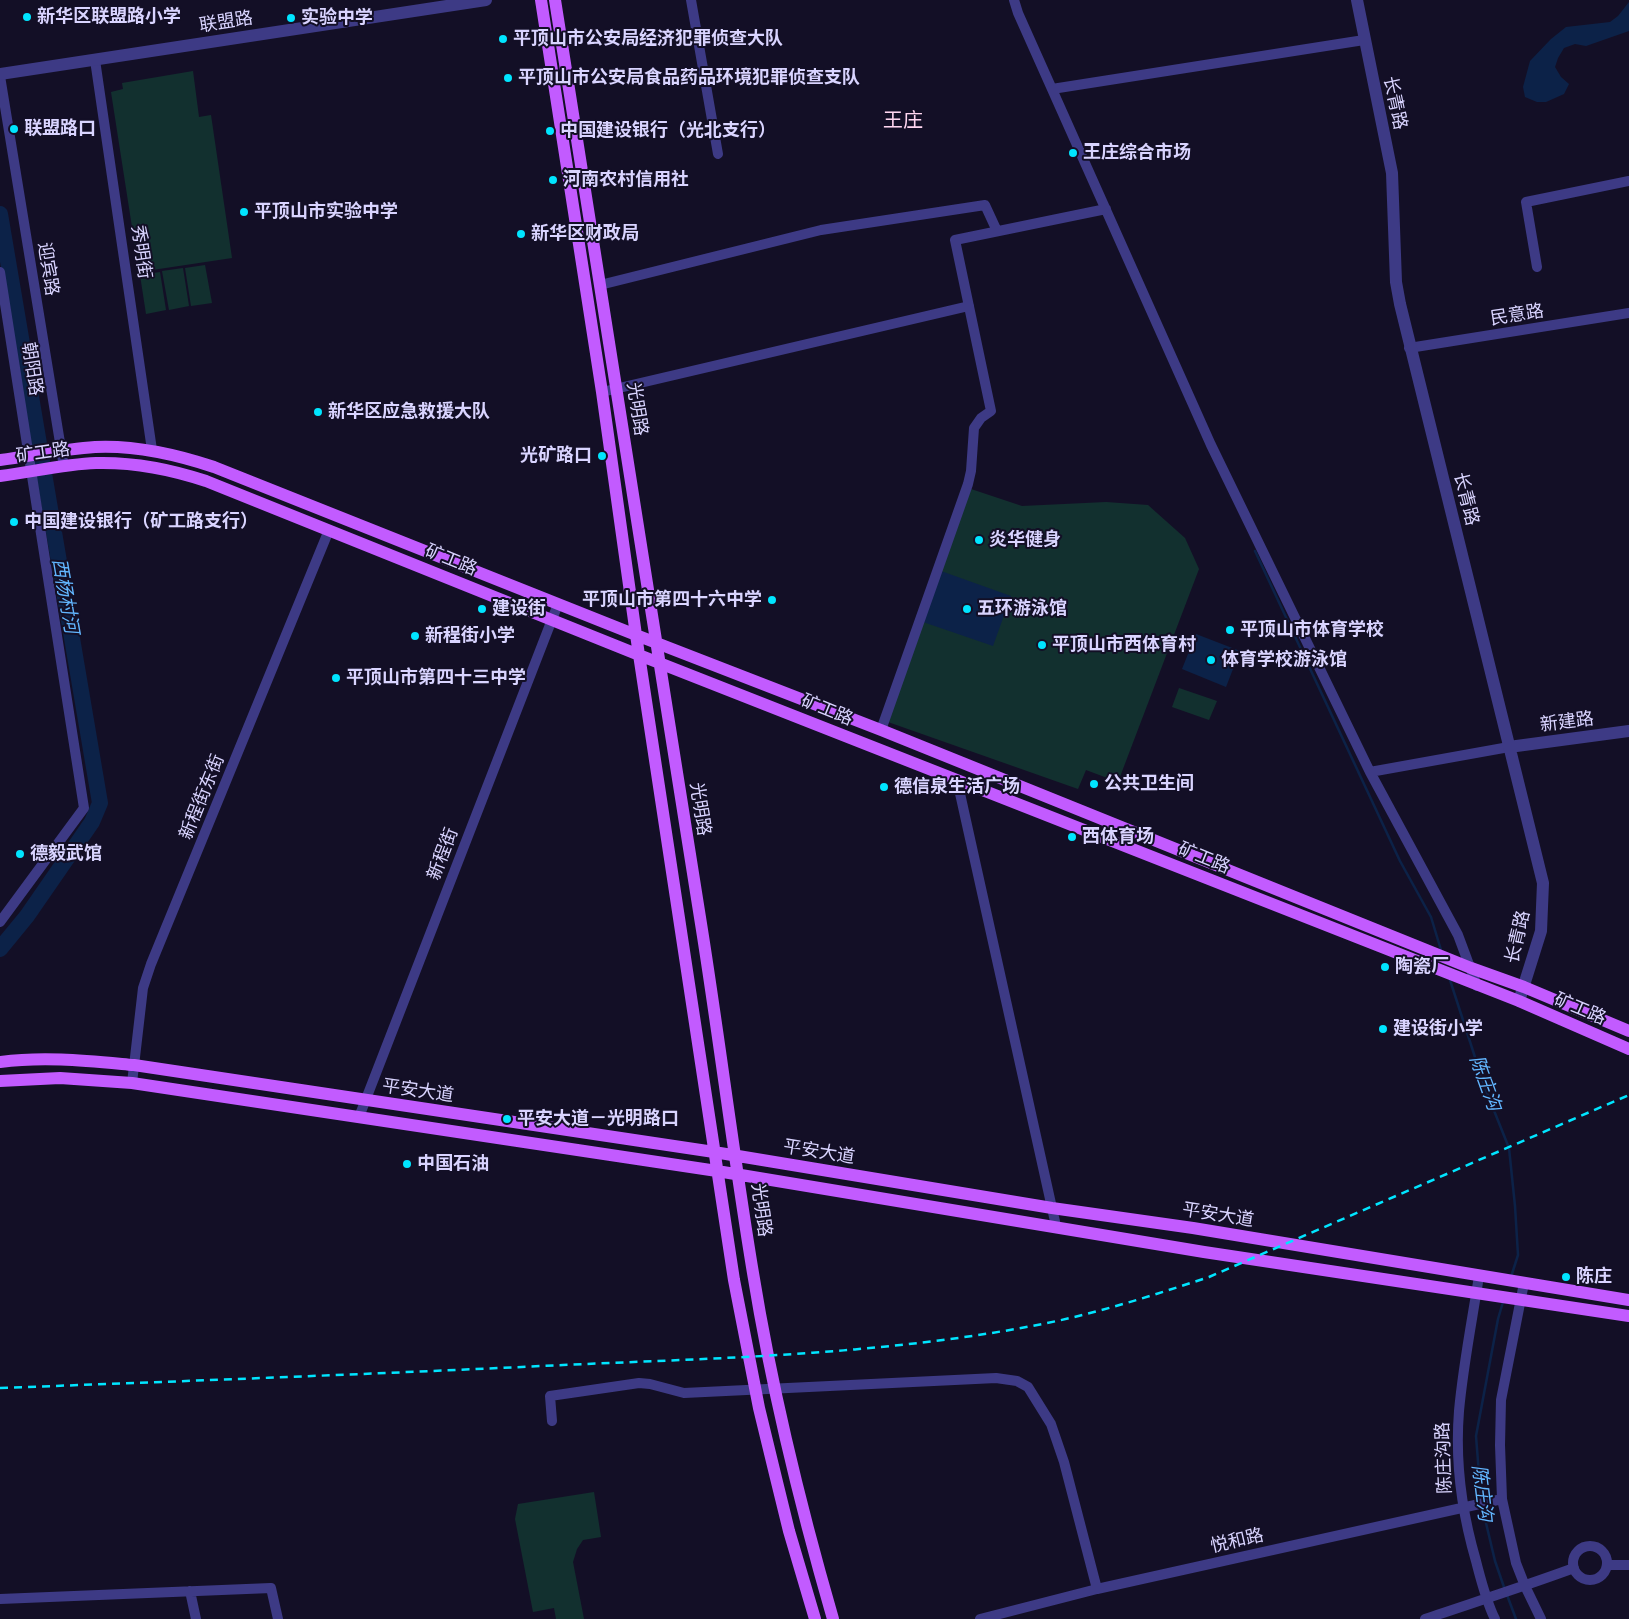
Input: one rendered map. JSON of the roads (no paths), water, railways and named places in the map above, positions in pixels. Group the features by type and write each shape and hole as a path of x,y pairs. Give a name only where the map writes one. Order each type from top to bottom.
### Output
{"main road":[{"name":"光明路","path":"541,0 602,392 636,635 734,1280 759,1408 789,1531 814,1619"},
{"name":"光明路","path":"556,0 660,662 753,1276 778,1406 806,1527 833,1619"},
{"name":"矿工路","path":"0,460 94,447 152,450 187,458 214,467 656,643 881,730 1466,966 1524,987 1629,1031"},
{"name":"矿工路","path":"0,476 104,463 132,464 167,469 206,481 639,655 1432,967 1629,1049"},
{"name":"平安大道","path":"0,1062 59,1060 134,1066 714,1152 1629,1300"},
{"name":"平安大道","path":"0,1081 60,1078 132,1083 738,1174 1204,1252 1629,1316"}],"street":[{"name":"联盟路","path":"0,75 486,0"},
{"path":"692,0 718,154"},
{"path":"1014,0 1018,13 1211,445 1370,772 1458,935 1471,984"},
{"name":"长青路","path":"1358,0 1364,40 1392,174 1396,282 1409,348 1543,883 1541,931 1519,1002"},
{"path":"1052,89 1364,40"},
{"name":"秀明街","path":"95,60 152,450"},
{"name":"迎宾路","path":"0,75 59,468"},
{"path":"1537,266 1526,202 1629,181"},
{"path":"600,285 821,230 985,205 997,231"},
{"path":"881,730 968,484 971,471 974,428 981,418 991,411 955,240 1106,209"},
{"name":"朝阳路","path":"0,272 33,472 84,808 0,922"},
{"path":"602,392 969,306"},
{"name":"民意路","path":"1409,348 1629,313"},
{"name":"新程街东街","path":"132,1083 143,988 151,964 329,530"},
{"name":"新程街","path":"359,1117 558,604"},
{"name":"新建路","path":"1509,747 1629,731"},
{"path":"1370,772 1509,747"},
{"path":"958,780 1056,1226"},
{"name":"陈庄沟路","path":"1483,1276 1459,1412 1459,1450 1470,1541 1495,1619"},
{"path":"1519,1283 1501,1400 1497,1500 1516,1563 1521,1587 1541,1619"},
{"path":"552,1421 550,1396 639,1383 684,1393 996,1378 1017,1380 1028,1387 1051,1424 1064,1462 1097,1589"},
{"name":"悦和路","path":"980,1619 1097,1589 1497,1500"},
{"path":"1587,1546 1596,1547 1604,1552 1606,1556 1608,1565 1603,1575 1594,1580 1584,1579 1574,1568 1576,1554 1587,1546"},
{"path":"1608,1565 1629,1565"},
{"path":"1425,1619 1574,1568"},
{"path":"0,1599 271,1588 278,1619"},
{"path":"190,1591 196,1619"}],"water":[{"path":"1629,2 1629,31 1586,46 1575,44 1564,48 1555,67 1561,77 1569,84 1564,94 1546,102 1537,102 1525,97 1523,87 1530,61 1551,39 1566,27 1610,22 1618,16"},
{"name":"五环游泳馆","path":"941,571 1011,596 993,646 923,622"},
{"name":"体育学校游泳馆","path":"1196,634 1240,651 1226,687 1182,669"}],"waterway":[{"name":"西杨村河","path":"0,214 100,803 92,822 27,916 0,949"},
{"name":"陈庄沟","path":"1255,551 1400,861 1431,917 1441,950"},
{"name":"陈庄沟","path":"1450,980 1485,1088 1509,1148 1518,1255 1511,1277"},
{"name":"陈庄沟","path":"1481,1500 1476,1436 1498,1319 1503,1302"},
{"name":"陈庄沟","path":"1482,1506 1495,1561 1505,1590"},
{"name":"陈庄沟","path":"1507,1595 1516,1619"}],"railway":[{"path":"0,1388 798,1354 974,1336 1032,1326 1099,1311 1209,1277 1629,1095"}],"place":[{"name":"新华区联盟路小学","path":"27,17"},
{"name":"实验中学","path":"291,18"},
{"name":"平顶山市公安局经济犯罪侦查大队","path":"503,39"},
{"name":"平顶山市公安局食品药品环境犯罪侦查支队","path":"508,78"},
{"name":"联盟路口","path":"14,129"},
{"name":"中国建设银行（光北支行）","path":"550,131"},
{"name":"王庄综合市场","path":"1073,153"},
{"name":"河南农村信用社","path":"553,180"},
{"name":"平顶山市实验中学","path":"244,212"},
{"name":"新华区财政局","path":"521,234"},
{"name":"新华区应急救援大队","path":"318,412"},
{"name":"光矿路口","path":"602,456"},
{"name":"中国建设银行（矿工路支行）","path":"14,522"},
{"name":"炎华健身","path":"979,540"},
{"name":"平顶山市第四十六中学","path":"772,600"},
{"name":"建设街","path":"482,609"},
{"name":"五环游泳馆","path":"967,609"},
{"name":"平顶山市体育学校","path":"1230,630"},
{"name":"新程街小学","path":"415,636"},
{"name":"平顶山市西体育村","path":"1042,645"},
{"name":"体育学校游泳馆","path":"1211,660"},
{"name":"平顶山市第四十三中学","path":"336,678"},
{"name":"公共卫生间","path":"1094,784"},
{"name":"德信泉生活广场","path":"884,787"},
{"name":"西体育场","path":"1072,837"},
{"name":"德毅武馆","path":"20,854"},
{"name":"陶瓷厂","path":"1385,967"},
{"name":"建设街小学","path":"1383,1029"},
{"name":"平安大道－光明路口","path":"507,1119"},
{"name":"中国石油","path":"407,1164"},
{"name":"陈庄","path":"1566,1277"}],"district":[{"name":"王庄","path":"903,121"}]}
